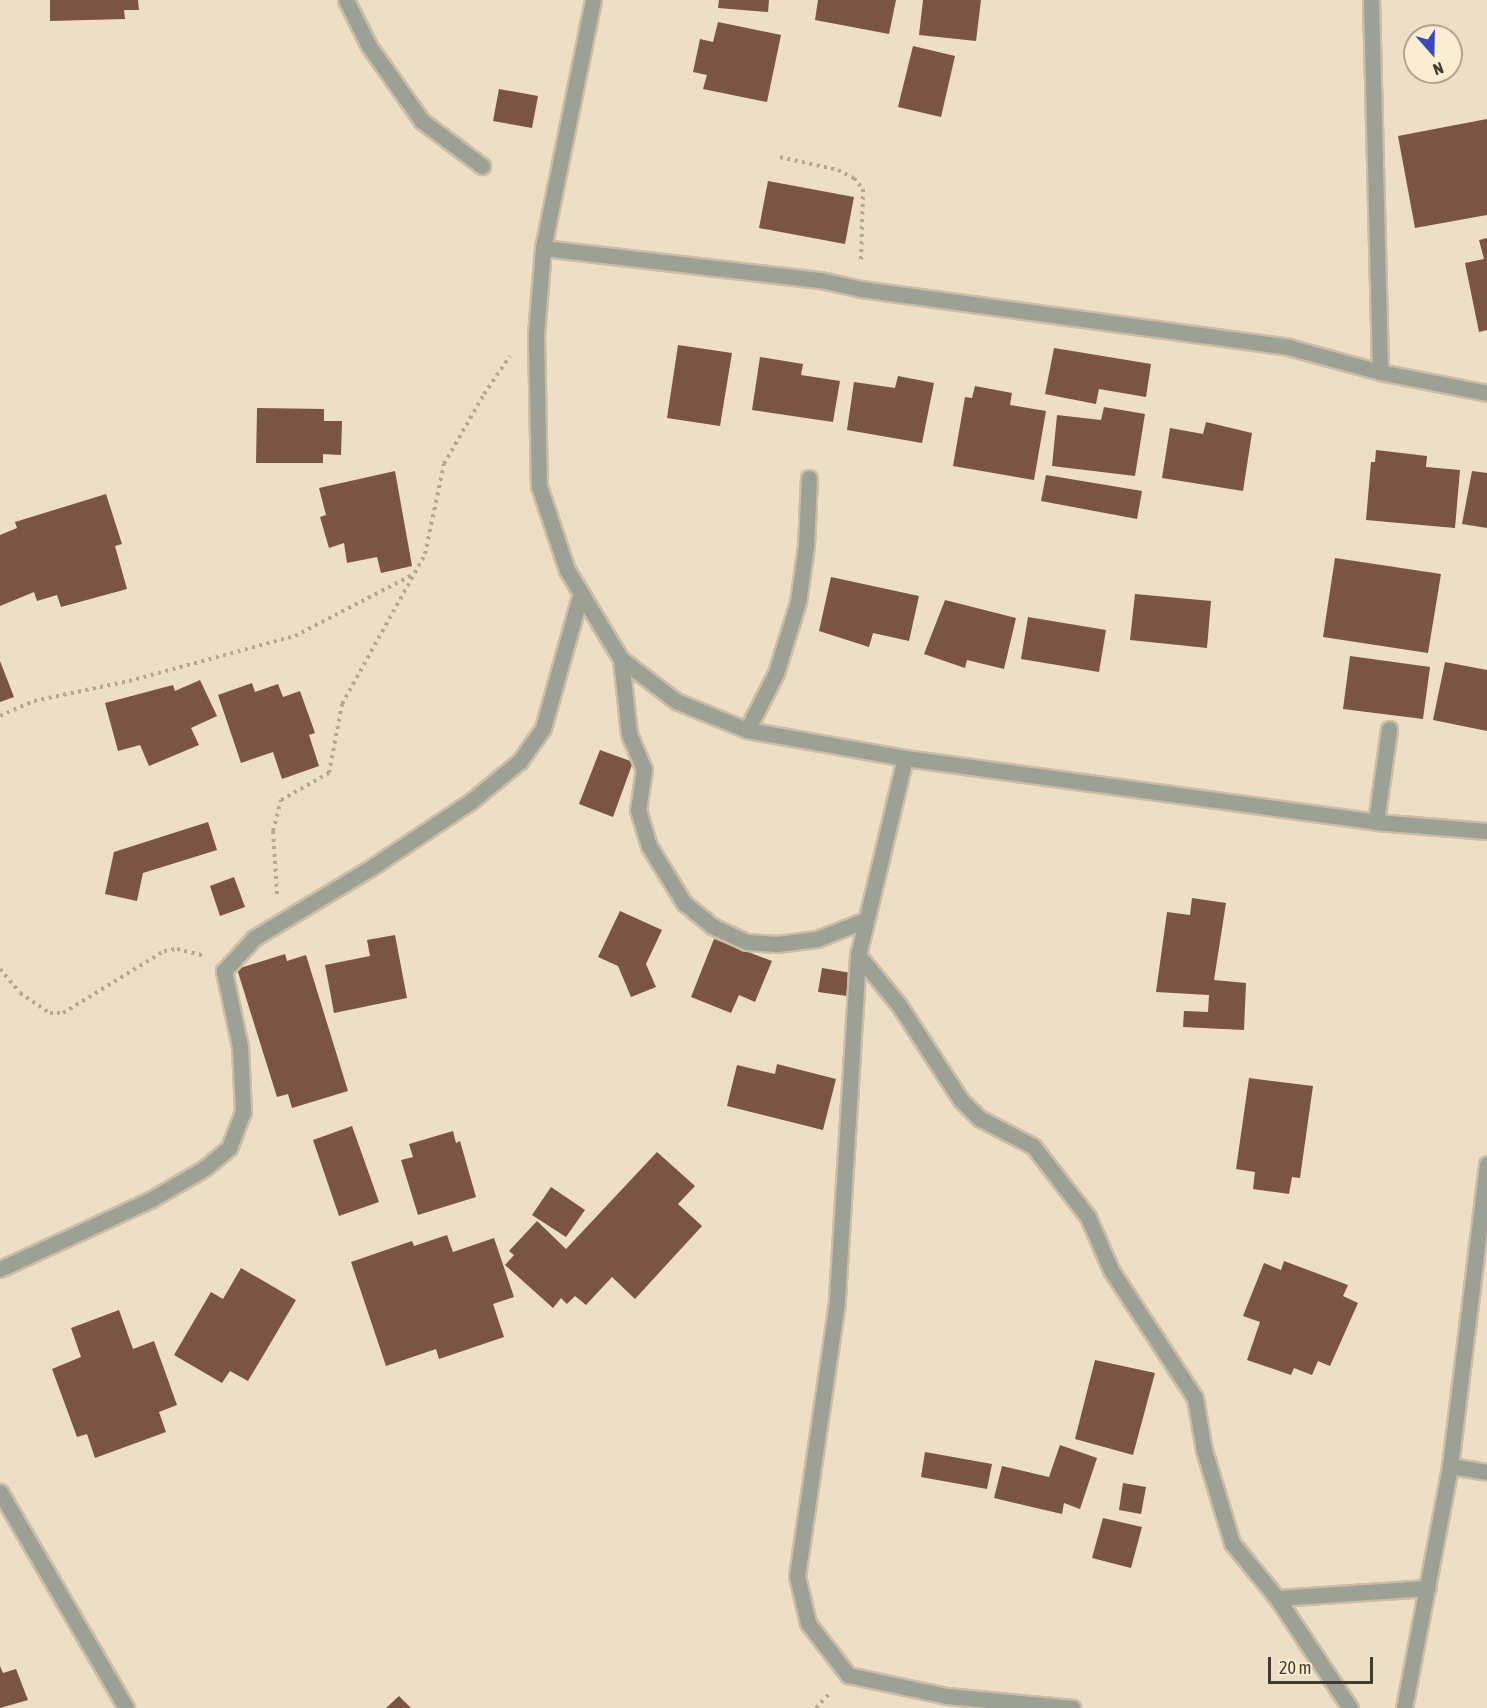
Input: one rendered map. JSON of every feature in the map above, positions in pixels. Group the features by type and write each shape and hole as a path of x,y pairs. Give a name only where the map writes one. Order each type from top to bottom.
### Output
{"street":[{"path":"346,0 369,46 422,121 482,166"},
{"path":"593,0 543,248 536,335 539,486 567,570 580,596 621,659 676,701 747,730 905,758 1376,822 1487,831"},
{"path":"1371,0 1380,372"},
{"path":"543,248 821,280 861,289 1288,347 1380,372 1487,393"},
{"path":"747,730 776,673 798,602 806,546 809,478"},
{"path":"0,1269 150,1200 205,1168 229,1148 243,1112 240,1047 224,971 254,938 372,867 460,808 520,760 543,728 580,596"},
{"path":"621,659 629,734 644,769 638,810 649,846 665,877 684,903 712,926 747,942 777,944 818,939 866,920"},
{"path":"1376,822 1389,729"},
{"path":"905,758 858,955 837,1302 797,1576 808,1623 848,1675 947,1696 1072,1708"},
{"path":"858,955 899,1005 962,1100 979,1118 1033,1146 1088,1217 1111,1270 1195,1398 1204,1450 1232,1543 1278,1598 1350,1708"},
{"path":"1404,1708 1450,1466 1487,1164"},
{"path":"1450,1466 1487,1472"},
{"path":"0,1492 126,1708"},
{"path":"1278,1598 1428,1588"}],"path":[{"path":"780,157 838,170 854,178 863,189 861,289"},
{"path":"288,916 273,884 273,831 281,800 329,773 342,704 425,554 444,464 507,359 536,335"},
{"path":"0,716 34,701 129,681 295,636 416,573"},
{"path":"0,969 20,993 50,1013 63,1013 164,951 190,951 207,957 224,971"}],"building":[{"path":"50,0 138,0 139,10 124,10 125,19 50,21"},
{"path":"719,0 769,0 768,12 718,8"},
{"path":"818,0 896,0 889,34 815,20"},
{"path":"923,0 981,0 976,41 919,35"},
{"path":"718,22 781,35 767,102 703,89 707,75 693,72 700,39 713,42"},
{"path":"913,46 955,56 941,117 898,107"},
{"path":"499,89 538,96 532,128 493,121"},
{"path":"1487,119 1487,215 1415,228 1398,136"},
{"path":"768,181 854,197 845,244 759,228"},
{"path":"1487,238 1487,330 1479,332 1465,263 1484,259 1479,240"},
{"path":"678,345 732,353 720,426 667,418"},
{"path":"1054,348 1151,364 1146,397 1099,389 1096,404 1045,394"},
{"path":"760,357 803,364 801,375 840,381 833,422 752,410"},
{"path":"898,376 934,383 922,443 847,430 854,382 895,388"},
{"path":"975,386 1012,393 1010,405 1046,411 1034,480 953,466 965,397 972,398"},
{"path":"1104,407 1145,414 1135,476 1052,466 1057,415 1101,420"},
{"path":"257,408 324,409 324,421 342,421 341,455 323,454 323,463 256,463"},
{"path":"1206,422 1252,433 1243,491 1162,478 1170,428 1203,434"},
{"path":"1376,450 1427,456 1426,467 1460,470 1455,528 1366,520 1371,462 1375,462"},
{"path":"395,471 412,566 381,573 377,557 347,563 344,543 329,548 320,517 326,515 319,488"},
{"path":"1472,471 1487,473 1487,528 1462,524"},
{"path":"1046,475 1142,491 1137,519 1041,501"},
{"path":"106,494 122,544 115,546 127,589 61,607 57,595 37,601 34,592 0,606 0,535 17,528 15,522"},
{"path":"1335,558 1441,574 1428,653 1323,637"},
{"path":"831,577 919,596 909,641 873,633 869,647 819,631"},
{"path":"1135,594 1211,601 1207,648 1130,640"},
{"path":"945,600 1016,618 1004,669 967,660 965,668 924,654"},
{"path":"1028,617 1106,630 1099,672 1021,659"},
{"path":"1350,656 1430,667 1423,719 1343,709"},
{"path":"0,661 14,697 0,702"},
{"path":"1445,662 1487,670 1487,731 1433,720"},
{"path":"200,680 217,716 191,728 199,745 149,766 140,745 118,751 105,703 173,685 175,691"},
{"path":"252,683 255,692 278,684 283,697 300,691 315,733 309,735 319,766 282,779 273,752 241,763 218,695"},
{"path":"600,750 633,762 613,817 579,804"},
{"path":"208,822 217,850 143,873 137,901 105,894 114,852"},
{"path":"234,877 245,907 220,916 210,886"},
{"path":"1192,898 1226,903 1214,980 1246,983 1244,1030 1183,1027 1184,1011 1208,1012 1209,995 1156,992 1167,912 1190,915"},
{"path":"620,911 662,930 646,964 656,987 631,997 618,966 598,957"},
{"path":"395,935 407,998 334,1013 325,965 370,956 367,940"},
{"path":"714,939 772,961 755,1002 739,995 731,1013 691,997"},
{"path":"285,954 287,961 306,955 348,1091 292,1108 288,1094 277,1097 237,969"},
{"path":"822,968 851,973 847,996 818,992"},
{"path":"777,1064 836,1079 823,1130 727,1106 737,1065 775,1074"},
{"path":"1249,1078 1313,1086 1300,1178 1292,1177 1289,1194 1253,1189 1255,1172 1236,1169"},
{"path":"352,1126 379,1202 339,1216 313,1140"},
{"path":"453,1131 456,1143 460,1141 476,1197 418,1215 401,1160 413,1157 409,1144"},
{"path":"657,1152 695,1186 678,1204 702,1226 635,1299 612,1277 586,1305 575,1296 567,1304 561,1298 553,1308 505,1265 514,1255 509,1251 537,1221 566,1249"},
{"path":"551,1187 585,1210 566,1237 532,1215"},
{"path":"447,1235 453,1252 494,1238 514,1297 493,1304 504,1337 439,1359 436,1349 386,1366 351,1262 412,1241 414,1246"},
{"path":"1284,1261 1348,1285 1343,1296 1358,1303 1330,1366 1318,1361 1312,1375 1294,1368 1291,1375 1247,1360 1260,1322 1243,1316 1264,1263 1281,1270"},
{"path":"241,1268 296,1300 248,1381 230,1371 222,1383 174,1355 211,1292 223,1299"},
{"path":"119,1310 133,1349 154,1341 177,1405 159,1412 166,1432 95,1458 87,1434 77,1437 52,1369 81,1357 71,1328"},
{"path":"1095,1360 1155,1373 1133,1455 1075,1439"},
{"path":"1060,1445 1097,1458 1080,1509 1064,1503 1062,1514 994,1498 1002,1466 1049,1477"},
{"path":"925,1452 992,1464 987,1489 921,1477"},
{"path":"1123,1483 1146,1487 1141,1514 1119,1510"},
{"path":"1103,1518 1142,1527 1131,1568 1092,1558"},
{"path":"0,1666 3,1673 16,1669 28,1700 0,1708"},
{"path":"399,1696 411,1708 386,1708"}]}
